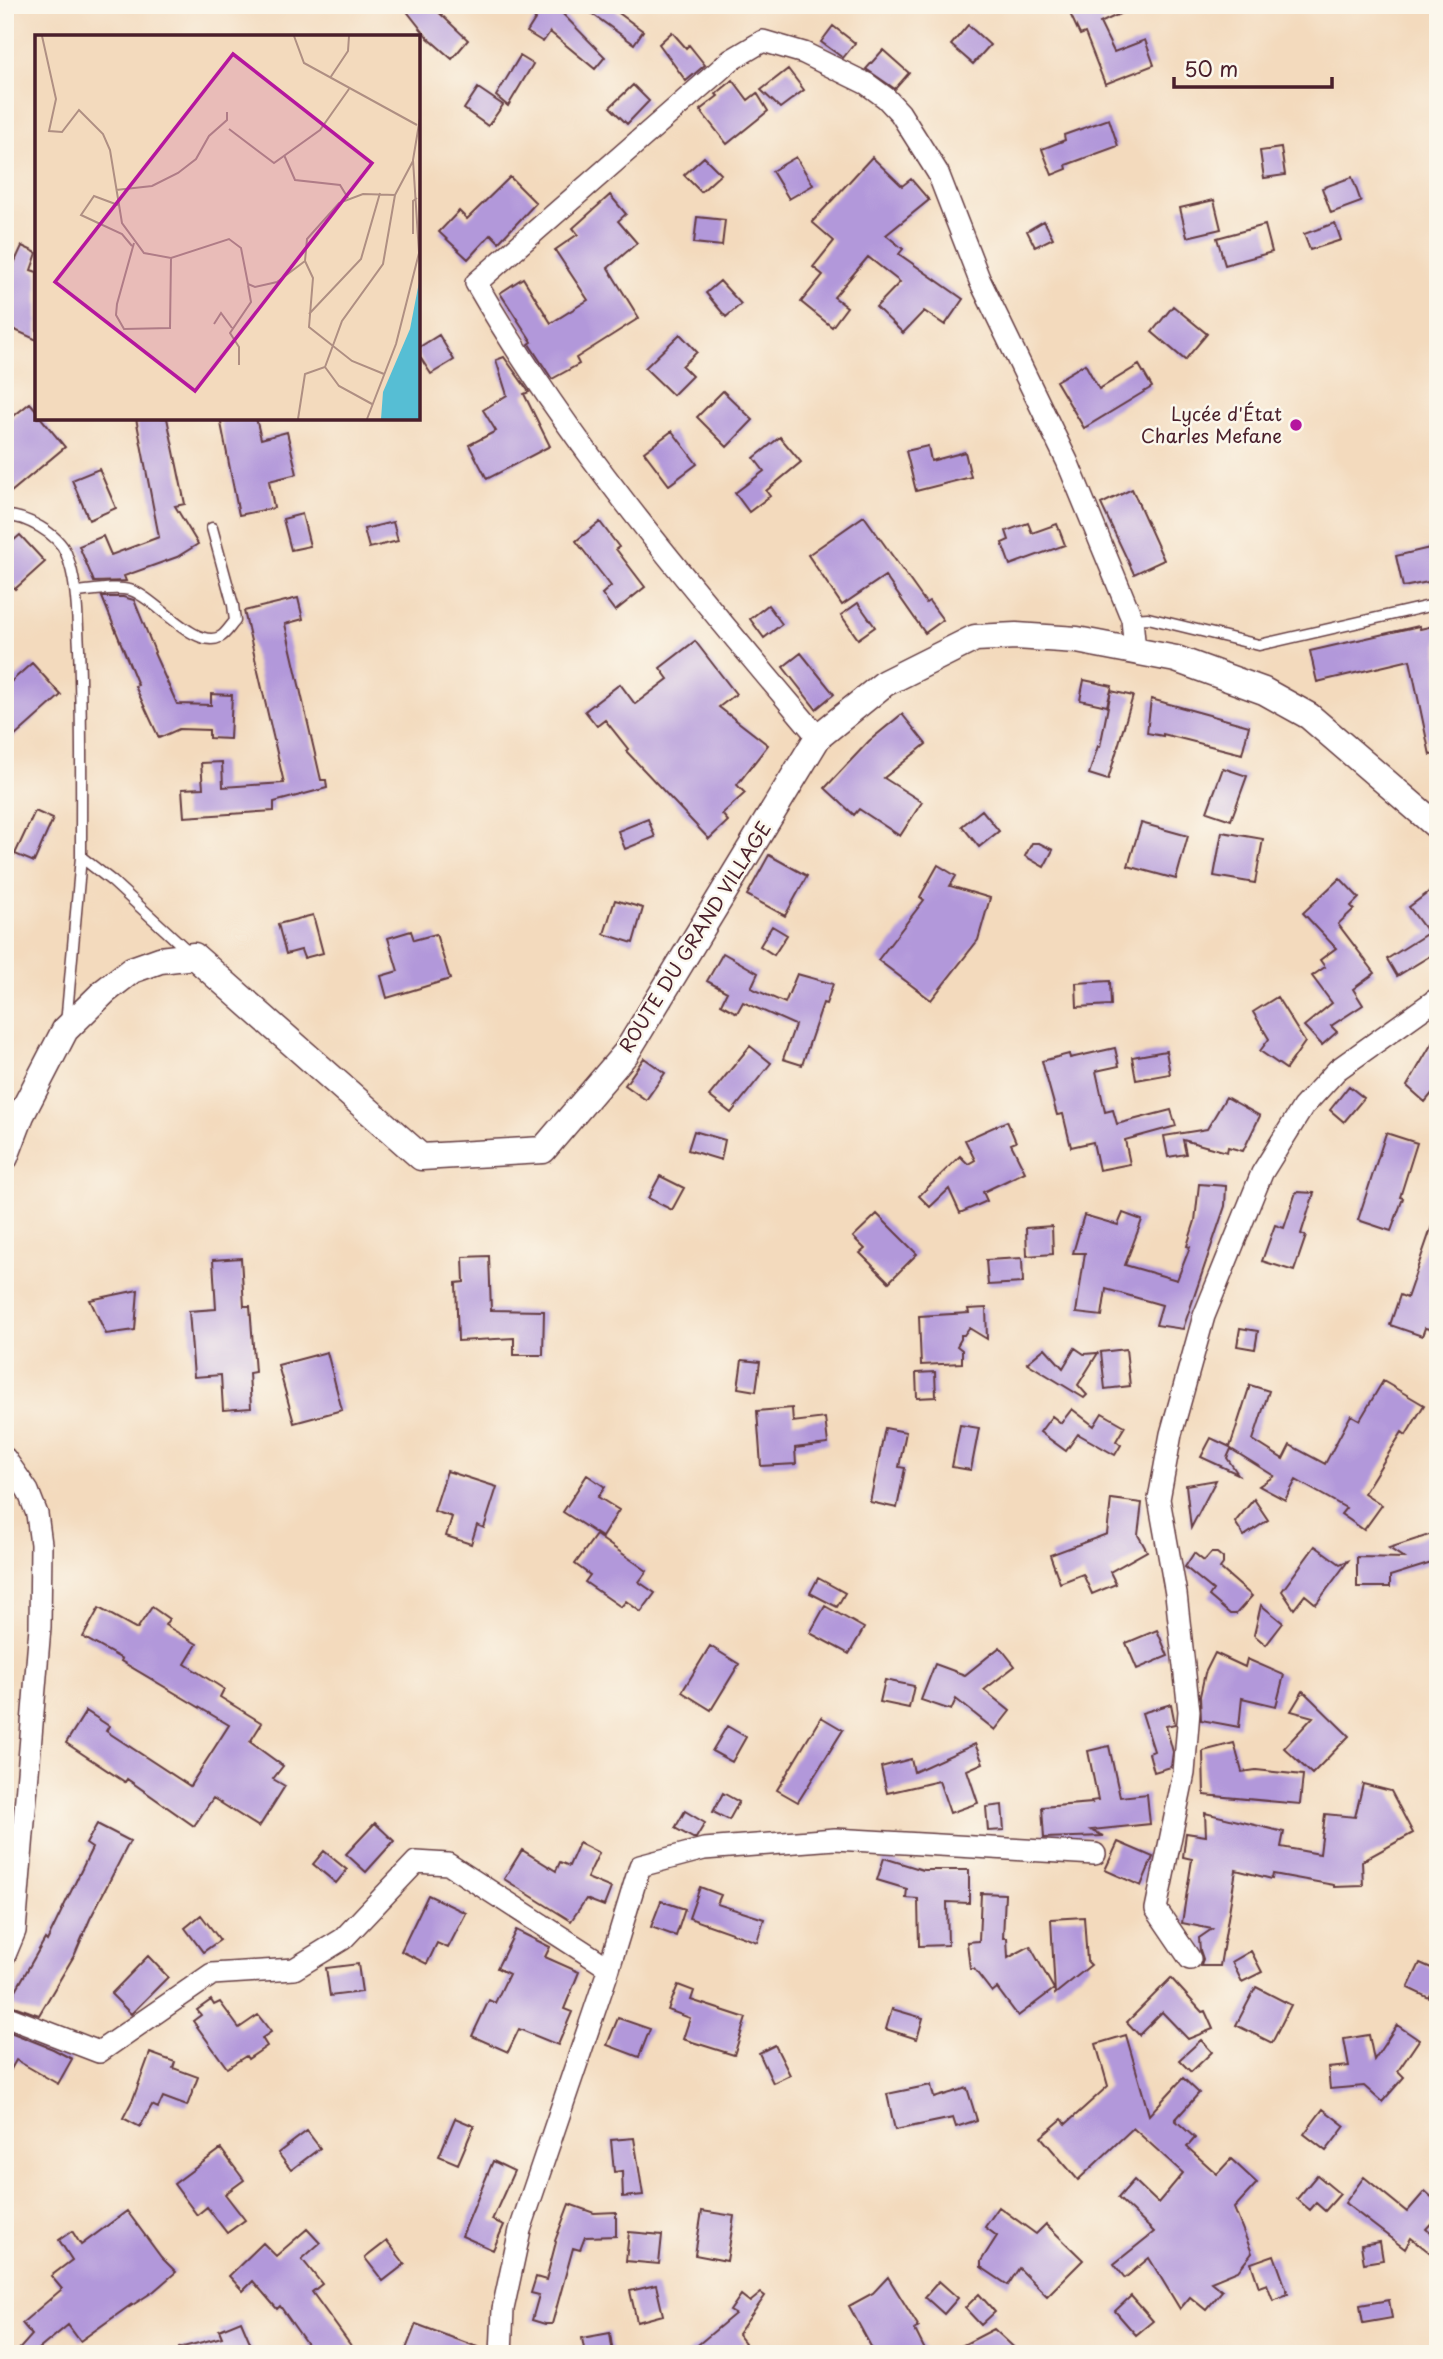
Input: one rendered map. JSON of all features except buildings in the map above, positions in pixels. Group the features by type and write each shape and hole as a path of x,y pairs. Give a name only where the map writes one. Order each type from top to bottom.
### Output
{"street":[{"path":"818,737 672,564 574,433 505,333 476,283 731,60 762,41 804,53 867,84 886,98 900,113 938,173 979,281 1067,461 1132,620 1135,651"},
{"name":"ROUTE DU GRAND VILLAGE","path":"194,956 421,1157 542,1150 626,1053 818,737 885,682 975,638 1016,636 1077,640 1193,664 1264,691 1309,716 1434,816"},
{"path":"5,1157 21,1115 65,1030 105,991 132,970 160,960 194,956"},
{"path":"1190,1959 1156,1909 1184,1773 1189,1711 1175,1594 1159,1499 1171,1434 1204,1316 1262,1173 1303,1107 1337,1070 1438,998"},
{"path":"5,1458 28,1491 37,1514 41,1544 40,1627 15,1931 5,1955"},
{"path":"501,2354 503,2309 520,2230 609,1968 640,1866 704,1849 835,1839 1095,1854"},
{"path":"5,2016 99,2052 212,1974 294,1969 343,1939 416,1862 448,1864 609,1968"}],"lane":[{"path":"5,516 15,515 40,526 65,550 76,592 80,687 81,857 65,1030"},
{"path":"76,592 131,590 145,597 196,635 213,639 222,637 235,621 212,528"},
{"path":"1132,620 1148,618 1259,645 1438,604"},
{"path":"81,857 112,881 194,956"}],"place":[{"name":"Lycée d'État Charles Mefane","path":"1296,425"}]}
